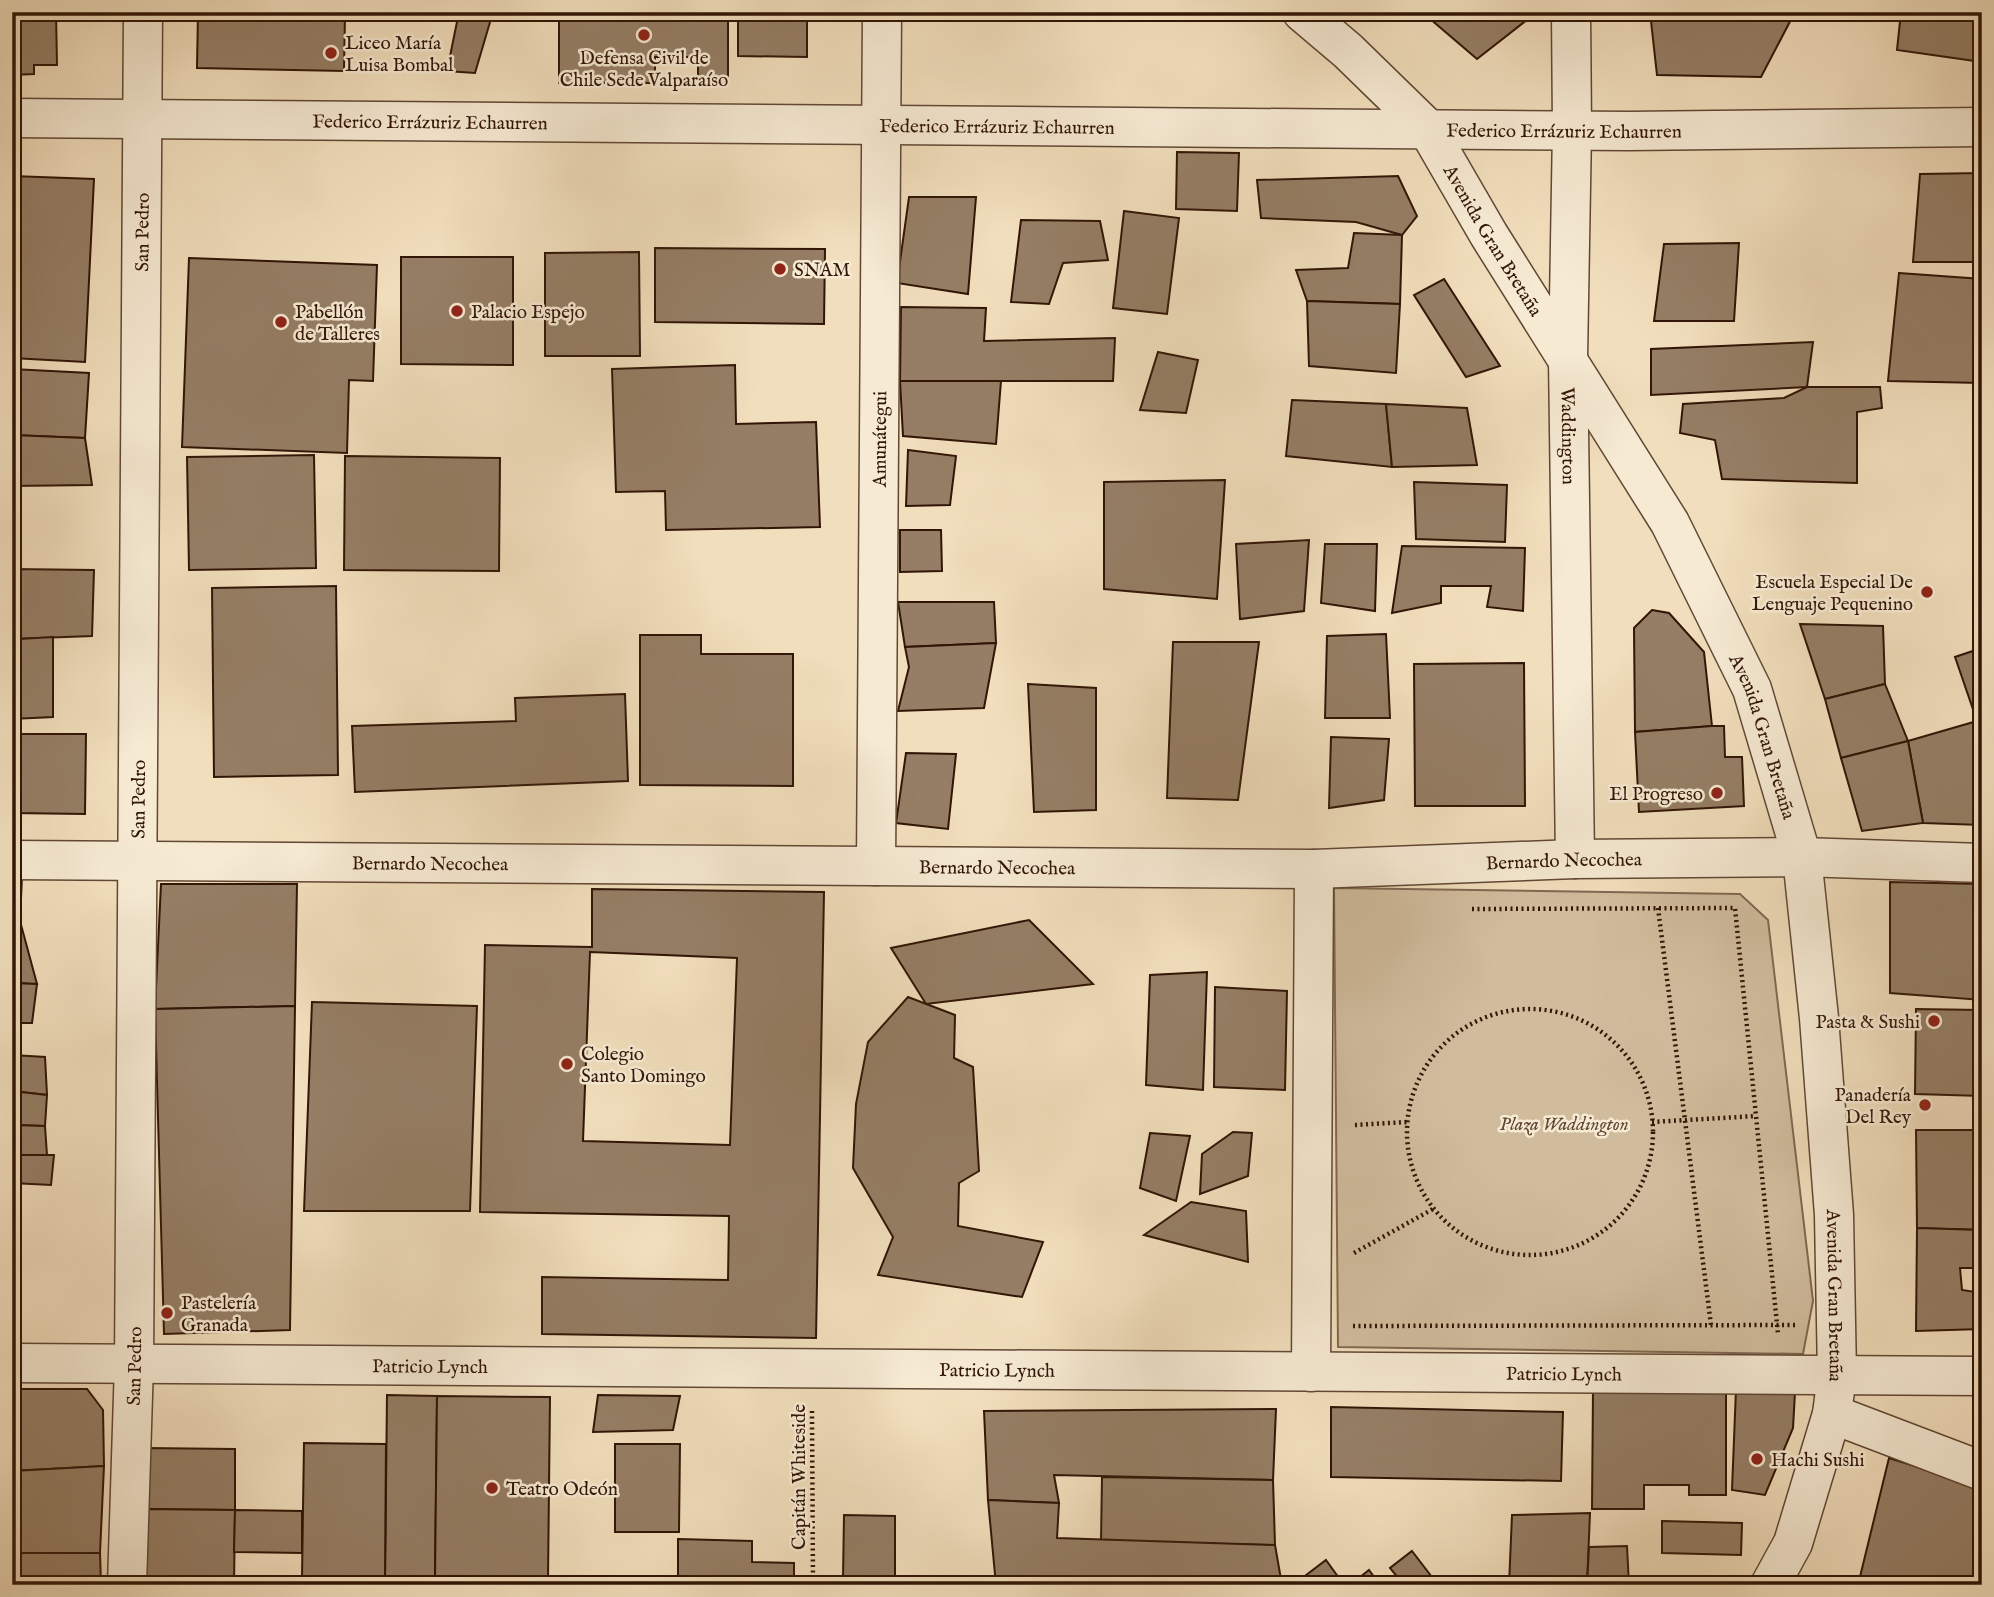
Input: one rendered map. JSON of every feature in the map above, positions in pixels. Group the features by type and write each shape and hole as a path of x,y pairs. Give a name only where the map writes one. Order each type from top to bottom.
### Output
{"street":[{"name":"San Pedro","path":"127,1585 134,1364 143,12"},
{"name":"Amunátegui","path":"876,866 882,12"},
{"name":"Avenida Gran Bretaña","path":"1302,12 1348,51 1427,128 1489,235 1670,523 1752,689 1802,857 1819,1018 1834,1215 1837,1375 1832,1414 1793,1543 1770,1585"},
{"name":"Waddington","path":"1571,12 1568,358 1575,859"},
{"name":"Federico Errázuriz Echaurren","path":"12,118 1572,128 1629,131 1982,127"},
{"name":"Bernardo Necochea","path":"12,860 1314,869 1575,859 1802,857 1982,863"},
{"path":"1311,1371 1314,869"},
{"name":"Patricio Lynch","path":"12,1363 1982,1376"},
{"path":"1832,1414 1982,1471"}],"path":[{"path":"1658,908 1711,1325"},
{"path":"1467,909 1735,908 1782,1375"},
{"path":"1535,1009 1576,1018 1611,1038 1637,1070 1652,1109 1652,1150 1640,1189 1614,1222 1580,1245 1540,1255 1500,1252 1463,1236 1433,1209 1413,1174 1406,1135 1407,1122 1411,1095 1429,1059 1458,1031 1494,1013 1535,1009"},
{"path":"1652,1122 1756,1116"},
{"path":"1312,1128 1407,1122"},
{"path":"1346,1258 1433,1209"},
{"path":"1311,1325 1835,1324"},
{"name":"Capitán Whiteside","path":"811,1368 813,1585"}],"green space":[{"name":"Plaza Waddington","path":"1334,888 1740,894 1768,920 1813,1301 1803,1354 1338,1347"}],"building":[{"path":"56,12 57,65 34,65 34,74 12,75 12,13"},
{"path":"198,12 345,14 344,71 197,68"},
{"path":"459,12 493,12 475,73 447,71"},
{"name":"Defensa Civil de Chile Sede Valparaíso","path":"559,12 728,12 728,83 698,83 698,57 655,57 655,83 559,83"},
{"path":"738,12 807,12 807,57 738,56"},
{"path":"1422,12 1537,12 1477,59"},
{"path":"1650,12 1795,12 1761,77 1657,75"},
{"path":"1901,12 1982,12 1982,62 1897,50"},
{"path":"1177,152 1239,153 1237,211 1176,209"},
{"path":"1982,173 1982,262 1913,262 1920,174"},
{"path":"12,176 94,179 85,362 12,358"},
{"path":"1398,176 1417,216 1402,235 1356,222 1261,218 1257,180"},
{"path":"909,197 976,197 968,294 897,283"},
{"path":"1124,211 1179,218 1167,314 1113,308"},
{"path":"1021,220 1100,221 1108,260 1063,263 1049,304 1011,302"},
{"path":"1354,233 1402,235 1400,304 1307,301 1296,270 1348,268"},
{"path":"1739,243 1734,321 1654,321 1664,244"},
{"path":"655,248 825,249 824,324 655,322"},
{"path":"639,252 640,356 545,356 545,253"},
{"name":"Palacio Espejo","path":"401,257 513,257 513,365 401,364"},
{"name":"Pabellón de Talleres","path":"189,258 377,265 373,381 349,380 347,453 182,447"},
{"path":"1899,273 1982,279 1982,383 1888,381"},
{"path":"1444,279 1500,366 1466,377 1414,295"},
{"path":"1307,301 1400,304 1396,373 1309,366"},
{"path":"901,307 986,308 984,341 1115,338 1113,381 900,381"},
{"path":"1813,342 1807,387 1651,395 1651,349"},
{"path":"1158,352 1198,360 1186,413 1140,410"},
{"path":"735,365 736,424 816,422 820,527 666,530 665,491 616,492 612,369"},
{"path":"12,369 89,373 85,438 12,435"},
{"path":"900,381 1001,381 996,444 903,436"},
{"path":"1807,387 1880,387 1882,408 1857,412 1857,483 1722,479 1715,440 1680,433 1683,404 1784,398"},
{"path":"1292,400 1386,404 1392,467 1286,456"},
{"path":"1386,404 1467,408 1477,465 1392,467"},
{"path":"12,435 85,438 92,485 12,486"},
{"path":"908,450 956,456 950,505 906,506"},
{"path":"314,455 316,568 189,570 187,457"},
{"path":"345,456 500,458 499,571 344,570"},
{"path":"1225,480 1217,599 1104,589 1104,482"},
{"path":"1414,482 1507,485 1505,542 1416,539"},
{"path":"900,530 941,530 942,571 900,572"},
{"path":"1309,540 1304,611 1240,619 1236,544"},
{"path":"1325,544 1377,544 1375,611 1321,603"},
{"path":"1402,546 1525,548 1523,611 1487,607 1491,586 1441,586 1441,603 1392,613"},
{"path":"12,569 94,570 92,636 12,639"},
{"path":"336,586 338,775 214,777 212,588"},
{"path":"898,602 994,602 996,643 905,647"},
{"path":"1652,610 1669,613 1704,652 1712,726 1635,732 1634,628"},
{"path":"1800,624 1883,626 1885,684 1825,699"},
{"path":"1386,634 1390,718 1325,718 1327,636"},
{"path":"640,635 701,635 701,654 793,654 793,786 640,785"},
{"path":"53,637 53,717 12,719 12,683 16,683 19,639"},
{"path":"1173,642 1259,642 1238,800 1167,798"},
{"path":"996,643 984,708 898,711 909,667 905,647"},
{"path":"1982,648 1982,721 1977,721 1955,657"},
{"path":"1524,663 1525,806 1415,806 1414,664"},
{"path":"1028,684 1096,688 1096,810 1034,812"},
{"path":"1885,684 1908,741 1841,758 1825,699"},
{"path":"625,694 628,781 355,792 352,726 516,721 515,698"},
{"path":"1977,721 1982,733 1982,825 1923,823 1908,741"},
{"path":"1724,726 1725,757 1742,757 1744,806 1639,812 1635,732"},
{"path":"12,734 86,734 85,814 12,813"},
{"path":"1331,737 1389,739 1384,800 1329,808"},
{"path":"1908,741 1923,823 1862,831 1841,758"},
{"path":"906,753 956,754 948,829 896,823"},
{"path":"12,876 22,876 20,921 37,984 12,983"},
{"path":"1890,882 1982,884 1982,1000 1890,993"},
{"path":"161,884 297,884 295,1006 155,1009"},
{"path":"592,889 824,892 816,1338 542,1334 542,1277 728,1280 729,1216 480,1212 485,945 592,947","holes":["590,952 737,958 730,1145 583,1141"]},
{"path":"1029,920 1093,984 926,1004 891,948"},
{"path":"1207,972 1203,1090 1146,1085 1150,975"},
{"path":"12,983 37,984 32,1023 12,1023"},
{"path":"1215,987 1287,991 1285,1090 1214,1087"},
{"path":"908,997 955,1015 954,1058 973,1067 979,1171 959,1183 958,1226 1043,1242 1022,1297 878,1275 893,1237 853,1168 856,1104 868,1042"},
{"path":"312,1002 477,1006 470,1211 304,1211"},
{"path":"295,1006 290,1330 164,1334 155,1009"},
{"path":"1916,1009 1982,1010 1982,1096 1915,1094"},
{"path":"12,1055 45,1057 47,1095 12,1091"},
{"path":"12,1091 47,1095 45,1126 12,1125"},
{"path":"12,1125 45,1126 47,1155 12,1155"},
{"path":"1916,1130 1982,1130 1982,1230 1917,1228"},
{"path":"1233,1132 1252,1133 1248,1176 1200,1194 1202,1154"},
{"path":"1150,1133 1190,1136 1176,1201 1140,1188"},
{"path":"12,1155 54,1155 51,1185 12,1183"},
{"path":"1191,1202 1246,1211 1248,1262 1144,1235"},
{"path":"1917,1228 1982,1230 1982,1268 1960,1268 1962,1290 1982,1293 1982,1329 1916,1331"},
{"path":"12,1389 87,1389 103,1410 104,1466 12,1471"},
{"name":"Hachi Sushi","path":"1736,1389 1795,1392 1793,1428 1765,1495 1732,1490"},
{"path":"1593,1390 1726,1391 1726,1495 1689,1495 1689,1485 1644,1485 1644,1509 1592,1509"},
{"path":"387,1395 437,1396 435,1578 385,1578"},
{"path":"598,1395 680,1396 673,1430 593,1432"},
{"name":"Teatro Odeón","path":"437,1396 550,1397 548,1580 435,1578"},
{"path":"1331,1407 1563,1412 1561,1481 1331,1477"},
{"path":"1276,1409 1273,1480 1054,1475 1059,1503 988,1500 984,1411"},
{"path":"304,1443 386,1444 385,1578 302,1577"},
{"path":"615,1444 680,1444 679,1532 615,1532"},
{"path":"144,1448 235,1449 235,1510 143,1509"},
{"path":"1889,1458 1982,1487 1982,1585 1858,1585"},
{"path":"104,1466 100,1553 12,1553 12,1471"},
{"path":"1102,1477 1273,1480 1275,1545 1101,1541"},
{"path":"988,1500 1059,1503 1057,1538 1275,1545 1282,1585 996,1585"},
{"path":"143,1509 235,1510 234,1585 142,1584"},
{"path":"235,1510 302,1511 302,1553 234,1552"},
{"path":"1590,1513 1587,1585 1509,1585 1512,1515"},
{"path":"844,1515 895,1516 895,1580 843,1578"},
{"path":"1662,1521 1742,1523 1741,1555 1662,1553"},
{"path":"678,1539 752,1541 752,1562 794,1563 794,1585 678,1585"},
{"path":"1627,1546 1629,1585 1587,1585 1589,1547"},
{"path":"1412,1551 1438,1585 1391,1585 1399,1579 1390,1568"},
{"path":"12,1553 100,1553 101,1585 12,1585"},
{"path":"1326,1560 1344,1585 1299,1585 1297,1582"},
{"path":"1369,1570 1380,1585 1350,1585"},
{"path":"548,1580 650,1584 650,1585 548,1585"}],"place":[{"name":"Defensa Civil de Chile Sede Valparaíso","path":"644,35"},
{"name":"Liceo María Luisa Bombal","path":"331,53"},
{"name":"SNAM","path":"780,269"},
{"name":"Palacio Espejo","path":"457,311"},
{"name":"Pabellón de Talleres","path":"281,322"},
{"name":"Escuela Especial De Lenguaje Pequenino","path":"1927,592"},
{"name":"El Progreso","path":"1717,793"},
{"name":"Pasta & Sushi","path":"1934,1021"},
{"name":"Colegio Santo Domingo","path":"567,1064"},
{"name":"Panadería Del Rey","path":"1925,1105"},
{"name":"Pastelería Granada","path":"167,1313"},
{"name":"Hachi Sushi","path":"1757,1459"},
{"name":"Teatro Odeón","path":"492,1488"}]}
